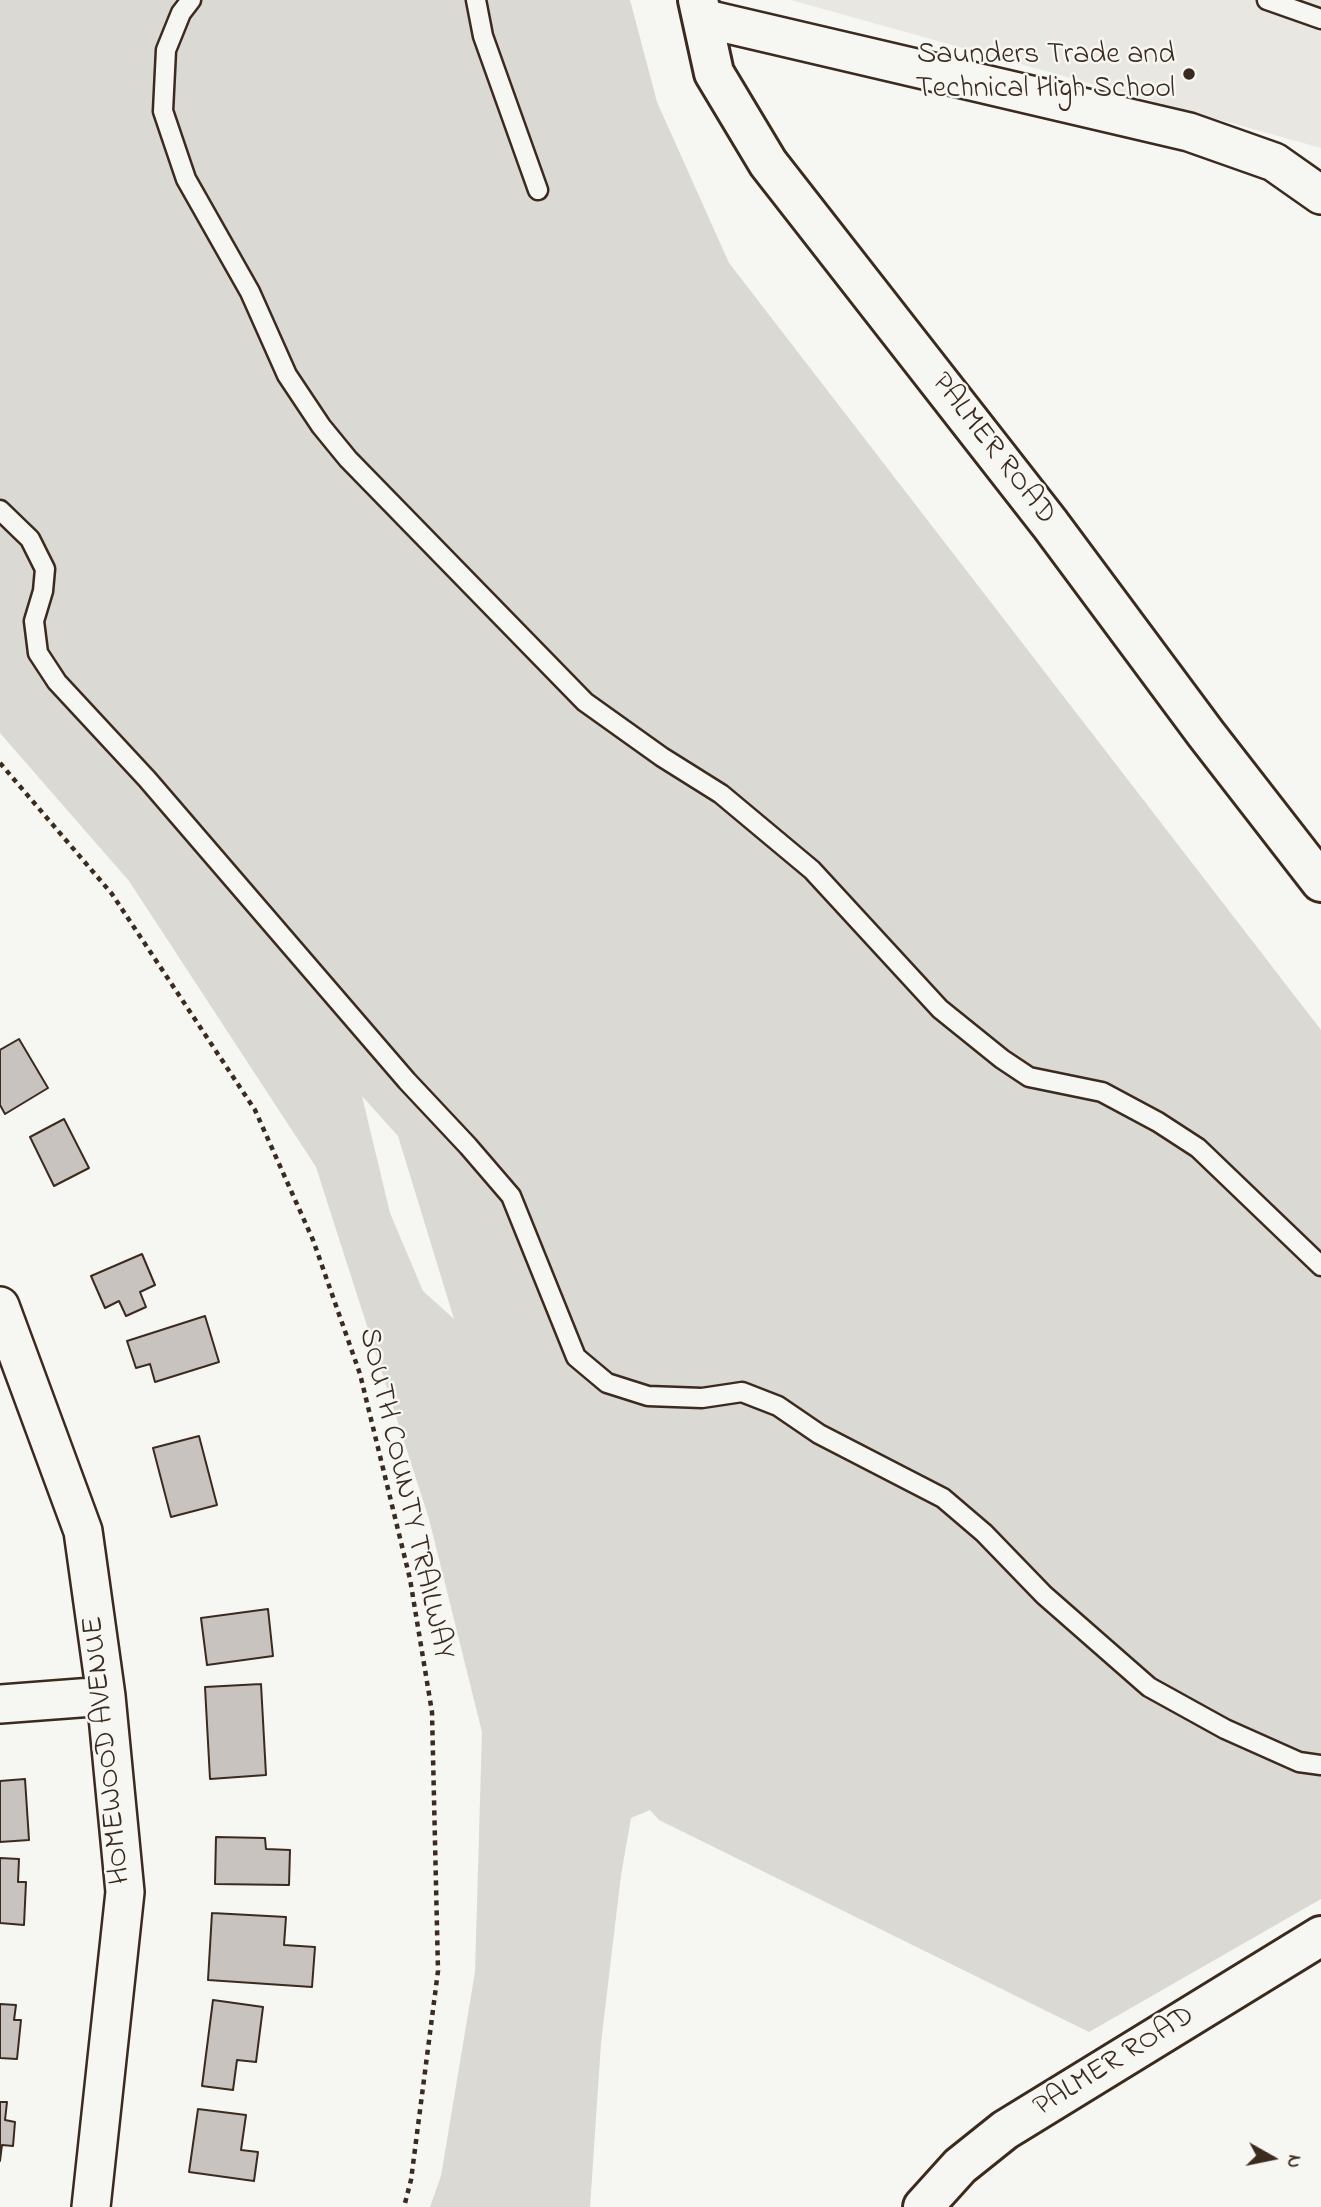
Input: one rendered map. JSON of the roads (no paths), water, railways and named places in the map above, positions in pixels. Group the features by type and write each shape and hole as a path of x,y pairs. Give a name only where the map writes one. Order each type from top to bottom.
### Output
{"street":[{"path":"700,9 1189,132 1274,162 1321,195"},
{"name":"PALMER ROAD","path":"700,9 714,73 768,163 1050,524 1206,734 1321,882"},
{"name":"HOMEWOOD AVENUE","path":"0,1306 83,1531 106,1696 125,1892 91,2207"},
{"path":"0,1704 106,1696"},
{"name":"PALMER ROAD","path":"923,2207 960,2166 1005,2130 1321,1936"}],"lane":[{"path":"191,0 181,13 166,50 163,111 182,168 250,292 287,375 321,426 348,459 586,702 662,757 721,794 812,870 940,1009 1029,1077 1102,1092 1158,1122 1198,1148 1321,1266"},
{"path":"476,0 483,36 538,190"},
{"path":"1267,0 1321,19"},
{"path":"0,510 30,539 45,569 43,591 34,621 38,653 57,682 147,779 407,1081 511,1196 576,1357 607,1383 648,1396 702,1398 742,1392 778,1406 819,1434 943,1498 984,1534 1044,1595 1149,1688 1225,1729 1299,1762 1321,1765"}],"place":[{"name":"Saunders Trade and Technical High School","path":"1189,74"}]}
